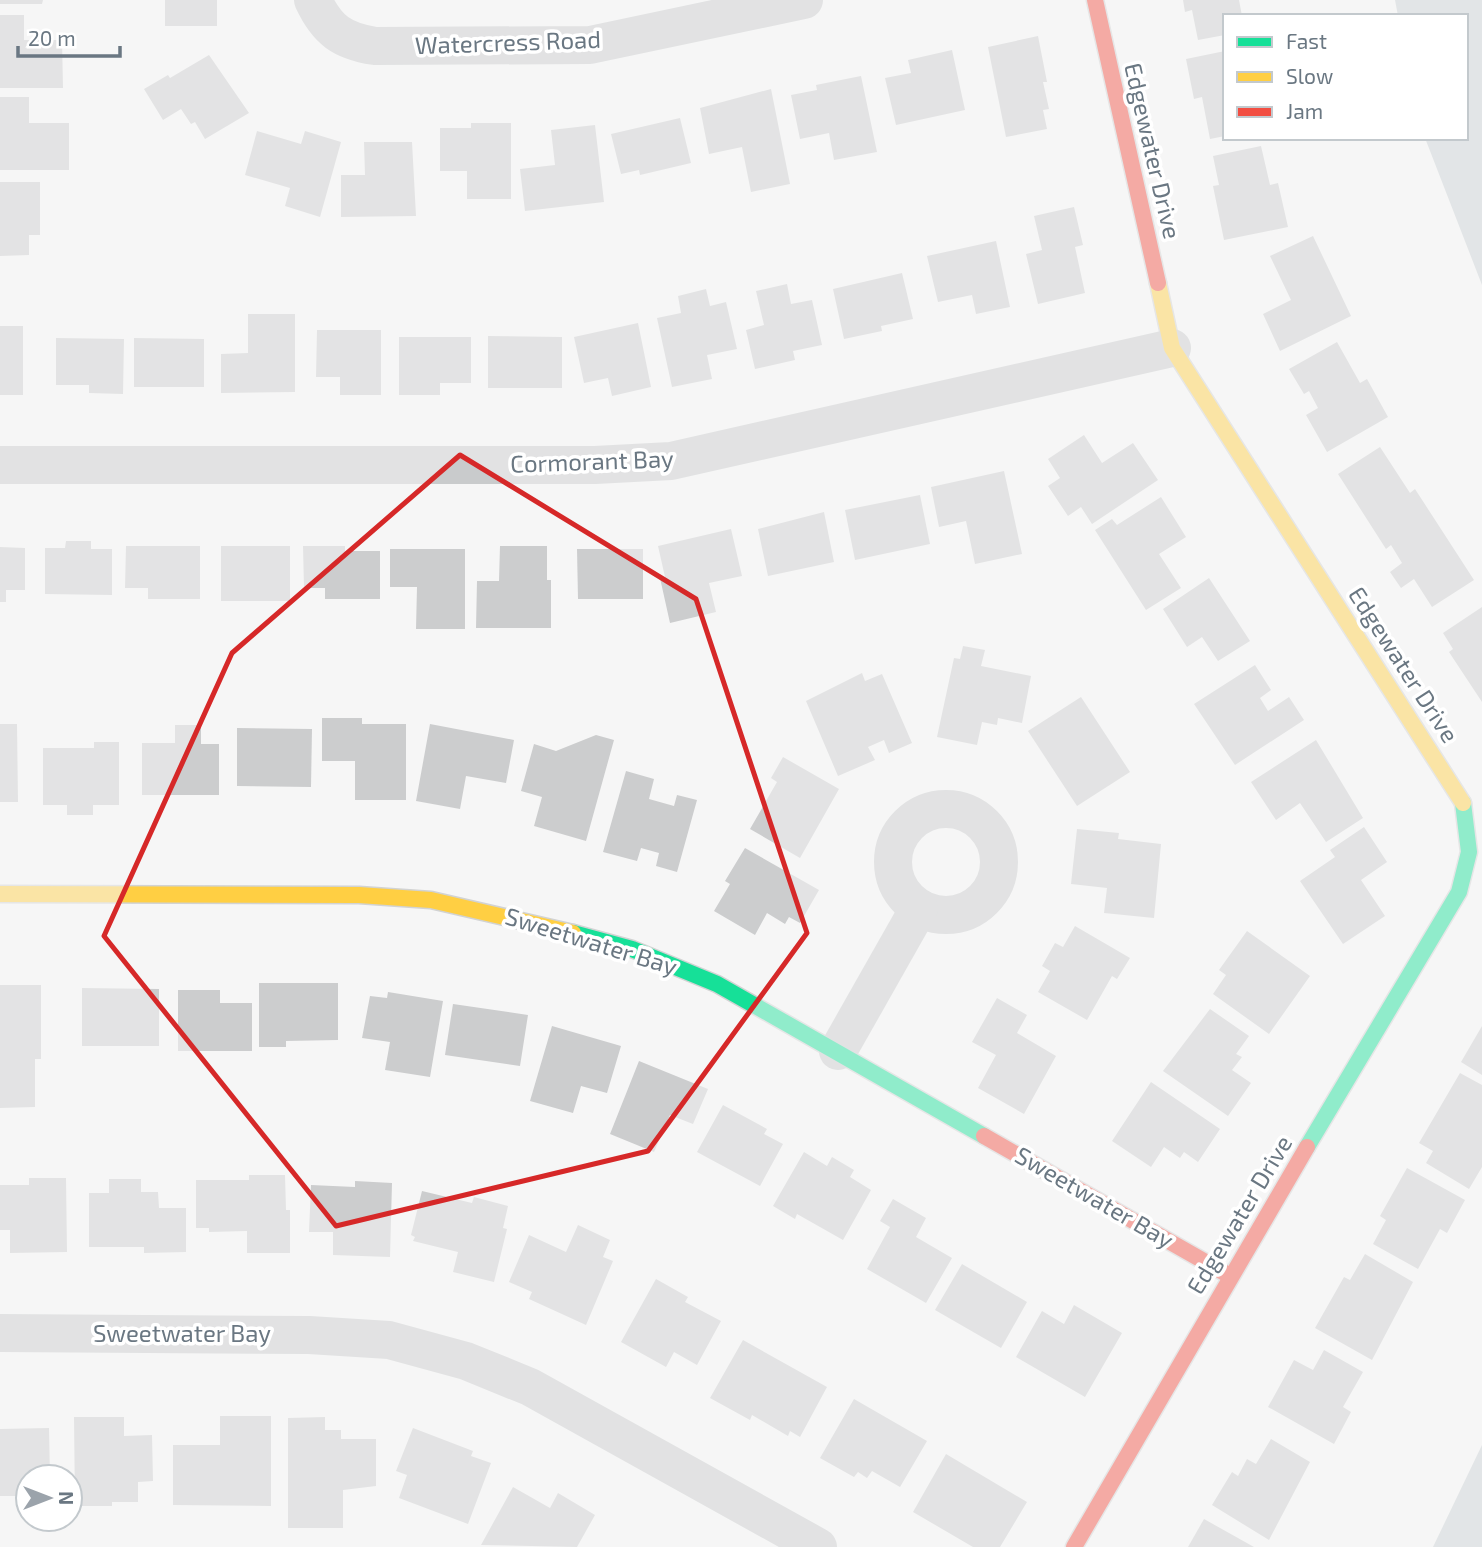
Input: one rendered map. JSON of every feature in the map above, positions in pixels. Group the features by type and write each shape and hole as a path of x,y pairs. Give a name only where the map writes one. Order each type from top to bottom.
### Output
{"street":[{"name":"Watercress Road","path":"313,0 328,29 348,42 375,47 590,45 804,0"},
{"name":"Edgewater Drive","path":"1074,1547 1230,1276 1452,906 1466,878 1471,846 1469,820 1460,795 1172,348 1095,0"},
{"name":"Cormorant Bay","path":"0,465 595,465 671,461 1172,348"},
{"name":"Sweetwater Bay","path":"0,894 359,895 431,900 528,919 632,949 717,984 1230,1276"},
{"path":"838,1051 919,908"},
{"name":"Sweetwater Bay","path":"0,1332 309,1335 389,1340 466,1361 530,1387 818,1547"}],"highlighted area":[{"path":"460,455 696,599 807,933 648,1151 336,1226 104,936 232,653"}],"shaded area":[{"path":"1395,0 1482,0 1482,285 1426,140 1468,140 1468,14 1398,14"},
{"path":"1482,1445 1482,1547 1433,1547"}],"building":[{"path":"0,0 43,0 42,4 0,4"},
{"path":"165,0 217,0 217,26 165,26"},
{"path":"1183,0 1239,0 1242,14 1223,14 1223,35 1198,40 1192,10 1185,12"},
{"path":"0,15 24,15 24,40 62,40 63,88 0,88"},
{"path":"1038,36 1047,82 1043,82 1049,109 1043,110 1047,129 1006,137 988,47"},
{"path":"952,50 965,110 896,125 885,78 911,73 908,60"},
{"path":"1223,51 1223,136 1210,139 1202,97 1194,99 1186,59"},
{"path":"209,55 249,113 205,139 195,122 191,124 181,109 163,120 144,89 168,75 170,78"},
{"path":"861,76 877,152 834,160 829,133 800,139 791,95 817,90 816,85"},
{"path":"771,89 790,184 751,192 742,147 709,154 700,108"},
{"path":"0,97 29,97 29,123 69,123 69,170 0,170"},
{"path":"680,118 691,163 640,175 639,170 621,174 611,134"},
{"path":"471,123 511,123 511,199 467,199 467,171 440,171 440,128 471,128"},
{"path":"595,125 604,202 525,211 520,169 555,165 551,130"},
{"path":"257,131 301,144 305,131 341,142 320,217 285,206 290,188 245,175"},
{"path":"364,142 412,142 416,216 341,217 341,175 365,175"},
{"path":"1261,146 1270,185 1278,183 1288,227 1224,240 1213,186 1219,185 1213,156"},
{"path":"0,182 40,182 40,235 29,235 29,255 0,256"},
{"path":"1074,207 1083,245 1075,247 1085,293 1038,304 1026,254 1042,250 1034,216"},
{"path":"1313,236 1351,316 1280,351 1263,314 1291,300 1270,256"},
{"path":"996,241 1010,307 976,314 972,295 938,302 927,256"},
{"path":"902,273 913,319 881,326 882,331 844,339 833,289"},
{"path":"787,284 791,304 812,300 822,345 793,351 795,360 755,369 746,330 764,325 756,291"},
{"path":"706,289 710,306 726,302 737,349 707,355 712,379 672,387 657,318 681,313 678,296"},
{"path":"248,314 295,314 295,392 221,393 221,354 248,353"},
{"path":"638,323 651,387 612,396 608,378 584,383 574,337"},
{"path":"0,326 23,326 23,395 0,395"},
{"path":"317,330 381,330 381,395 340,395 340,377 316,377"},
{"path":"488,336 562,337 562,388 488,388"},
{"path":"399,337 471,337 471,383 440,383 440,395 399,395"},
{"path":"56,338 124,339 123,394 89,393 89,385 56,385"},
{"path":"134,338 204,339 204,387 134,387"},
{"path":"1337,342 1360,383 1367,379 1388,417 1327,452 1306,415 1318,408 1309,391 1304,394 1289,369"},
{"path":"1084,435 1102,463 1133,443 1158,480 1092,524 1081,507 1068,516 1048,486 1060,478 1048,459"},
{"path":"1380,447 1410,493 1415,489 1474,580 1432,607 1414,579 1401,588 1390,572 1402,563 1391,545 1386,549 1338,474"},
{"path":"1004,471 1022,554 975,564 966,521 939,527 931,487"},
{"path":"920,495 930,544 855,560 845,510"},
{"path":"1161,497 1186,537 1159,554 1181,588 1146,610 1095,530 1112,519 1117,525"},
{"path":"824,512 834,562 768,576 758,529"},
{"path":"731,529 742,576 709,583 716,612 670,623 660,578 665,577 658,546"},
{"path":"66,541 91,541 91,549 112,549 112,595 45,594 45,548 65,548"},
{"path":"126,546 200,546 200,599 148,599 148,588 125,588"},
{"path":"221,546 290,546 290,601 221,601"},
{"path":"303,546 345,546 345,551 380,551 380,599 325,599 325,588 304,588"},
{"path":"500,546 547,546 547,580 551,580 551,628 476,628 477,581 499,581"},
{"path":"0,547 25,548 25,590 6,590 6,602 0,602"},
{"path":"390,549 465,549 465,629 416,629 417,587 390,587"},
{"path":"577,549 643,549 643,599 578,599"},
{"path":"1209,578 1250,641 1218,661 1202,637 1187,647 1163,609"},
{"path":"1482,607 1482,702 1449,652 1453,649 1443,633"},
{"path":"963,646 985,650 981,666 1031,676 1022,723 998,718 997,725 982,722 977,745 937,737 954,658 960,659"},
{"path":"1255,665 1271,690 1260,698 1268,711 1289,697 1304,720 1235,765 1194,704"},
{"path":"862,673 865,681 882,674 912,743 889,753 884,740 868,747 875,760 838,776 806,701"},
{"path":"1081,697 1130,772 1077,806 1028,731"},
{"path":"322,718 362,718 362,724 406,724 406,800 355,800 355,761 322,761"},
{"path":"0,724 17,724 18,802 0,802"},
{"path":"430,724 514,740 506,783 466,776 460,809 416,801"},
{"path":"175,725 201,725 201,744 219,744 219,795 142,795 142,743 175,743"},
{"path":"237,728 312,729 311,787 237,786"},
{"path":"596,735 614,740 586,841 534,826 542,797 521,791 534,744 556,751"},
{"path":"1316,740 1363,818 1326,842 1300,803 1276,820 1251,782"},
{"path":"94,742 119,742 119,805 93,805 93,815 67,815 67,805 43,805 43,748 94,748"},
{"path":"783,757 839,789 800,858 750,829 777,782 771,778"},
{"path":"626,771 654,779 649,799 674,806 677,795 697,800 677,872 656,866 659,853 641,848 637,861 603,852"},
{"path":"1364,827 1387,862 1361,880 1385,916 1343,944 1300,881 1335,857 1330,850"},
{"path":"1077,829 1119,833 1118,839 1161,844 1154,918 1104,913 1107,888 1071,884"},
{"path":"745,848 819,890 800,923 789,917 785,924 767,913 755,935 714,911 730,884 725,881"},
{"path":"1075,926 1130,958 1117,979 1112,976 1087,1020 1038,992 1050,971 1042,966 1055,943 1063,947"},
{"path":"1247,931 1310,976 1269,1034 1213,994 1226,975 1219,970"},
{"path":"259,983 338,983 338,1040 286,1041 286,1047 259,1047"},
{"path":"0,985 41,985 41,1059 35,1059 35,1107 0,1108"},
{"path":"82,988 159,989 159,1046 82,1046"},
{"path":"178,990 220,990 220,1003 252,1003 252,1051 178,1051"},
{"path":"388,992 443,1001 430,1077 385,1070 390,1042 362,1038 370,996 387,998"},
{"path":"997,998 1027,1015 1017,1033 1056,1056 1024,1114 978,1088 996,1055 972,1042"},
{"path":"453,1004 528,1015 520,1066 445,1055"},
{"path":"1210,1009 1249,1036 1236,1054 1242,1057 1232,1070 1251,1083 1228,1116 1163,1071"},
{"path":"552,1026 621,1046 607,1093 581,1086 573,1113 530,1101"},
{"path":"1482,1026 1482,1075 1461,1062"},
{"path":"639,1061 708,1089 693,1124 670,1115 654,1152 610,1134"},
{"path":"1460,1073 1482,1085 1482,1167 1469,1189 1426,1163 1433,1151 1419,1143"},
{"path":"1151,1082 1220,1129 1198,1162 1184,1152 1180,1158 1164,1147 1151,1167 1112,1141"},
{"path":"723,1105 767,1129 764,1134 783,1144 760,1186 697,1152"},
{"path":"804,1152 827,1166 832,1157 854,1170 850,1177 871,1190 843,1240 797,1214 795,1219 773,1206"},
{"path":"1407,1168 1465,1200 1447,1233 1440,1229 1418,1269 1373,1244 1386,1220 1380,1216"},
{"path":"249,1175 285,1175 286,1210 290,1210 290,1253 247,1253 247,1231 209,1232 209,1228 196,1228 196,1180 249,1180"},
{"path":"29,1178 66,1178 67,1252 10,1253 10,1230 0,1230 0,1185 29,1185"},
{"path":"109,1179 141,1179 141,1192 158,1192 159,1208 186,1208 186,1252 144,1253 144,1247 89,1247 89,1193 109,1193"},
{"path":"355,1181 392,1183 390,1257 333,1255 333,1232 309,1232 311,1185 355,1187"},
{"path":"422,1191 472,1203 474,1197 508,1206 503,1228 507,1229 494,1282 453,1272 458,1252 413,1241 415,1237 411,1235"},
{"path":"893,1199 926,1218 916,1237 952,1258 926,1303 867,1269 890,1227 880,1221"},
{"path":"578,1225 610,1240 603,1257 613,1261 586,1325 529,1299 532,1292 509,1282 529,1235 566,1252"},
{"path":"1365,1254 1413,1282 1372,1360 1315,1328 1344,1277 1350,1280"},
{"path":"962,1264 1027,1302 1001,1348 935,1310"},
{"path":"656,1279 688,1297 685,1302 721,1321 697,1365 674,1352 666,1367 621,1342"},
{"path":"1074,1305 1122,1333 1085,1397 1016,1357 1042,1311 1064,1324"},
{"path":"743,1340 827,1387 800,1437 790,1431 788,1436 752,1415 750,1420 710,1398"},
{"path":"1324,1350 1363,1372 1343,1407 1351,1412 1334,1444 1268,1407 1294,1360 1313,1370"},
{"path":"854,1399 927,1441 900,1487 872,1471 867,1478 858,1472 854,1477 820,1458"},
{"path":"220,1416 271,1416 271,1506 173,1505 173,1445 220,1445"},
{"path":"74,1417 124,1417 124,1436 152,1435 153,1481 138,1482 138,1502 84,1506 84,1463 75,1463"},
{"path":"325,1417 325,1430 341,1430 341,1439 376,1439 376,1486 343,1490 343,1528 288,1528 288,1418"},
{"path":"49,1428 50,1463 14,1463 14,1496 0,1496 0,1429"},
{"path":"413,1428 473,1451 471,1456 491,1463 468,1524 399,1498 407,1475 396,1471"},
{"path":"1271,1439 1310,1462 1269,1540 1212,1505 1232,1472 1238,1476 1247,1459 1256,1464"},
{"path":"946,1454 1027,1502 1000,1547 973,1547 913,1512"},
{"path":"513,1487 550,1508 558,1493 595,1515 577,1547 481,1545"},
{"path":"1204,1519 1254,1547 1188,1547"}],"traffic: fast":[{"path":"1307,1147 1459,892 1469,852 1463,803"},
{"path":"573,933 632,949 717,984 984,1136"}],"traffic: slow":[{"path":"1158,283 1172,348 1463,803"},
{"path":"0,894 359,895 431,900 573,933"}],"traffic: jam":[{"path":"1095,0 1158,283"},
{"path":"984,1136 1230,1276"},
{"path":"1074,1547 1307,1147"}]}
